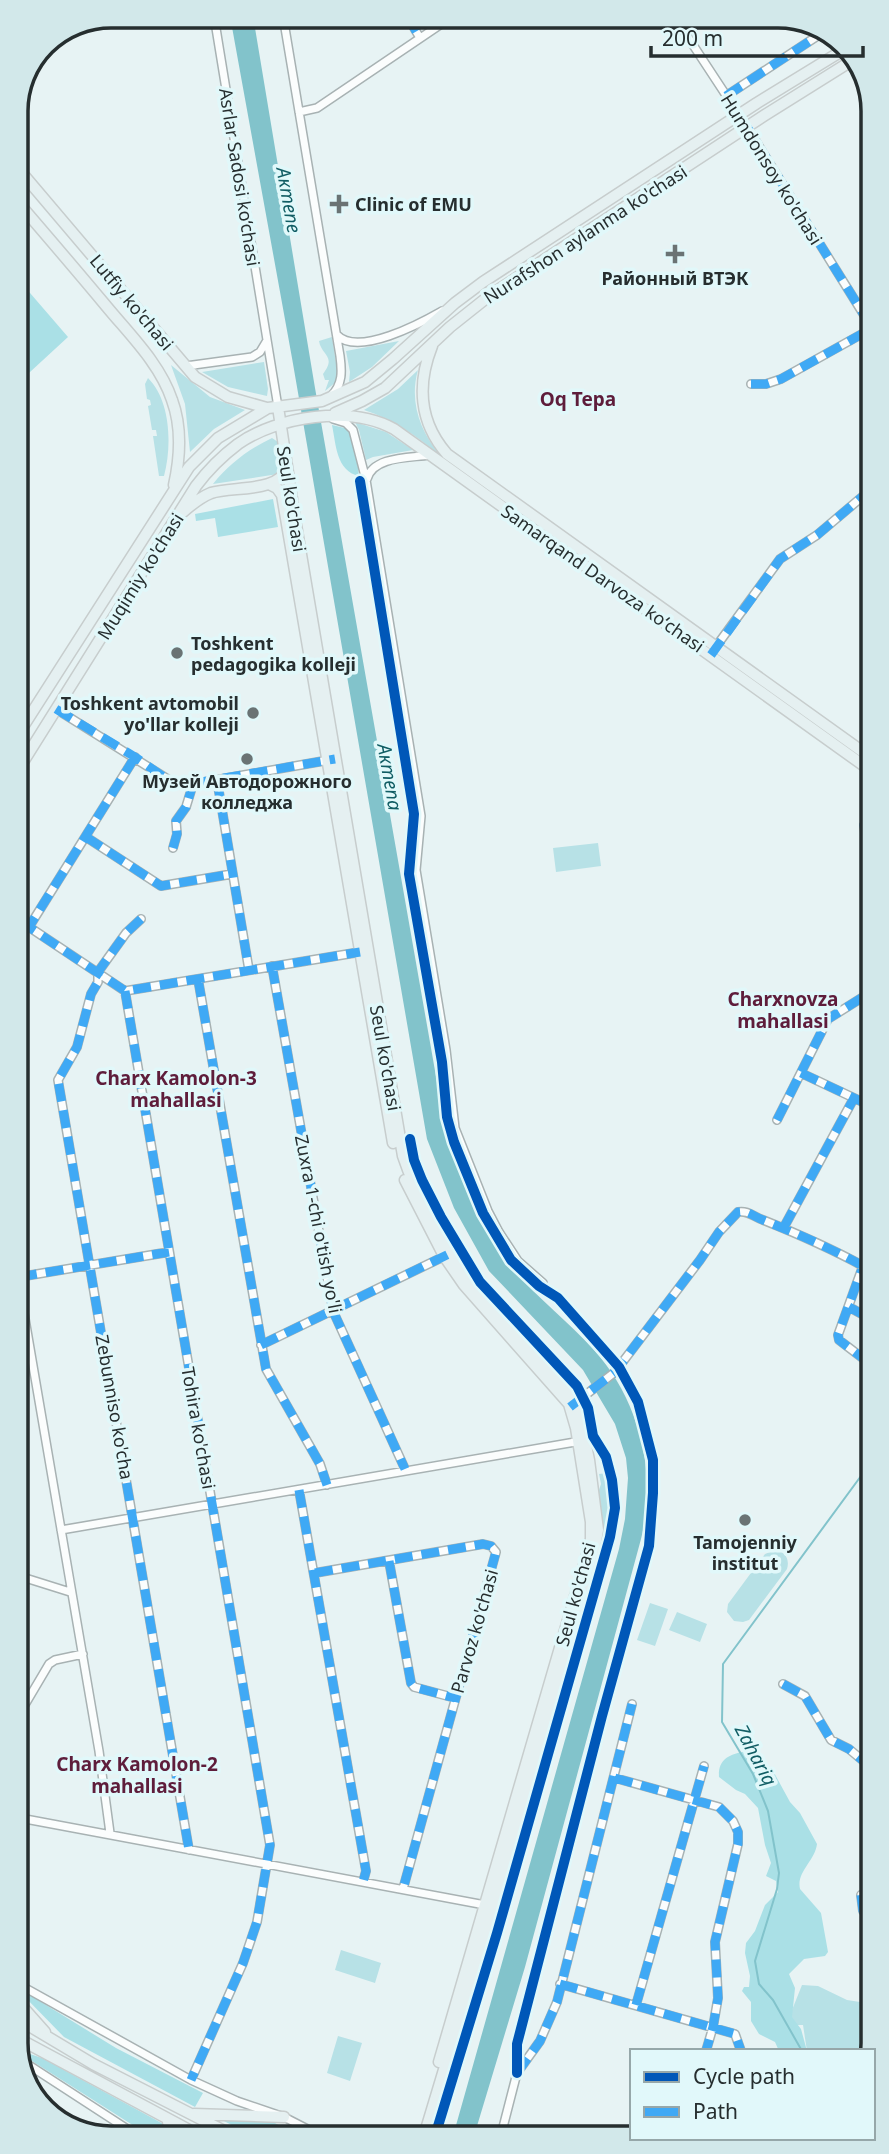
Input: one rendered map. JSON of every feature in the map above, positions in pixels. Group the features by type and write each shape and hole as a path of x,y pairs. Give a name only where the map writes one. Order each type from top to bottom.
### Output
{"main road":[{"name":"Nurafshon aylanma ko'chasi","path":"294,405 322,401 357,387 455,303 579,218 838,53"},
{"name":"Nurafshon aylanma ko'chasi","path":"325,417 377,393 464,314 489,296 846,64"},
{"name":"Humdonsoy ko'chasi","path":"738,115 747,127"},
{"name":"Lutfiy ko'chasi","path":"28,180 186,366 205,384 220,393 273,408"},
{"path":"627,188 635,200"},
{"name":"Lutfiy ko'chasi","path":"28,214 131,335 162,376 174,407 178,432 178,458 172,492"},
{"path":"579,218 588,231"},
{"name":"Samarqand Darvoza koʻchasi","path":"432,345 424,372 422,401 428,425 447,454 861,763"},
{"name":"Muqimiy ko'chasi","path":"28,720 189,467 209,445 239,424 273,408 294,405"},
{"name":"Seul ko'chasi","path":"273,408 281,425 360,952 398,1159 411,1193 471,1295 573,1405 582,1441 591,1522 590,1543 420,2126"},
{"name":"Samarqand Darvoza koʻchasi","path":"325,417 358,416 394,429 861,751"},
{"name":"Muqimiy ko'chasi","path":"28,754 202,478 222,456 246,439 281,425 325,417"},
{"path":"175,519 210,494 269,484 283,477 287,466"},
{"path":"269,484 278,488 282,495 331,760"},
{"path":"34,710 37,721 49,721"},
{"name":"Seul ko'chasi","path":"331,760 400,1145 412,1179 447,1254"},
{"name":"Seul ko'chasi","path":"427,2126 485,1905"},
{"path":"28,2014 54,2042"},
{"path":"28,2025 54,2042 214,2126"},
{"path":"28,2045 179,2126"},
{"path":"191,2114 284,2117"},
{"path":"165,2119 171,2126"}],"street":[{"name":"Asrlar Sadosi ko‘chasi","path":"216,28 266,338 273,408"},
{"path":"285,28 340,352 340,384 333,394 322,401"},
{"path":"414,28 420,38"},
{"path":"299,112 317,108 435,28"},
{"name":"Humdonsoy ko'chasi","path":"682,28 738,115"},
{"path":"726,96 816,37"},
{"name":"Humdonsoy ko'chasi","path":"747,127 861,310"},
{"path":"340,352 344,345 352,342 400,333 455,303"},
{"path":"337,334 343,340 352,342"},
{"path":"751,384 766,384 781,379 861,334"},
{"path":"186,366 252,357 262,349 266,338"},
{"path":"325,417 346,423 352,428 366,480 421,813 416,870 446,1050 455,1128 499,1232 518,1261 543,1283"},
{"path":"366,480 370,471 379,464 431,454"},
{"path":"713,651 780,559 817,535 861,498"},
{"path":"56,709 174,783 193,784 331,760"},
{"path":"135,757 29,926 125,991 360,952"},
{"path":"217,780 249,970"},
{"path":"173,848 177,834 176,821 186,807 193,784"},
{"path":"86,837 161,886 232,874"},
{"name":"Zebunniso ko'cha","path":"141,919 125,933 98,972 98,982 91,994 77,1046 58,1080 189,1850"},
{"name":"Zuxra 1-chi o'tish yo'li","path":"272,967 333,1311 405,1469"},
{"path":"198,979 266,1369 320,1464 327,1485"},
{"name":"Tohira ko'chasi","path":"125,991 270,1845 261,1911 243,1963 191,2080"},
{"path":"777,1120 828,1019 861,998"},
{"path":"802,1073 861,1101"},
{"path":"784,1227 854,1098"},
{"path":"573,1405 617,1369 700,1260 704,1251 738,1212 746,1212 784,1227 861,1265"},
{"path":"28,1275 169,1252"},
{"path":"261,1345 447,1254"},
{"path":"861,1272 839,1330 839,1340 861,1356"},
{"path":"849,1307 861,1313"},
{"path":"28,1337 83,1654 110,1833"},
{"path":"61,1530 299,1490 405,1469 582,1441"},
{"path":"299,1490 366,1871 363,1882"},
{"name":"Parvoz ko'chasi","path":"315,1573 483,1544 496,1552 403,1889"},
{"path":"389,1561 412,1685 455,1698"},
{"path":"28,1579 71,1592"},
{"path":"28,1699 49,1664 55,1660 83,1654"},
{"path":"783,1684 805,1696 831,1740 861,1759"},
{"path":"503,2126 517,2073 540,2041 552,2017 632,1704"},
{"path":"636,2005 704,1766"},
{"path":"615,1778 724,1811 738,1832 737,1850 715,1942 718,1998 707,2049"},
{"path":"28,1819 485,1905"},
{"path":"560,1984 737,2035 740,2049"},
{"path":"28,1989 191,2080 237,2102 284,2117 302,2126"},
{"path":"32,2067 123,2126"}],"shaded area":[{"name":"Актепа","path":"232,28 255,28 315,388 447,1139 473,1206 500,1253 541,1299 594,1350 623,1391 641,1438 645,1463 646,1514 641,1539 525,1967 477,2126 456,2126 619,1549 625,1519 628,1478 626,1458 615,1424 583,1370 489,1271 454,1208 427,1139"},
{"path":"28,291 68,337 28,374"},
{"path":"332,337 338,376 336,382 325,391 329,380 325,380 323,374 329,363 319,341"},
{"path":"399,341 372,367 349,382 346,351"},
{"path":"264,362 267,396 228,387 202,372"},
{"path":"171,365 210,397 245,410 214,429 190,452 185,404"},
{"path":"418,370 415,393 418,415 427,436 440,455 404,429 364,410 398,389"},
{"path":"148,378 161,399 168,424 164,476 159,476 153,436 157,436 156,430 152,430 148,406 151,405 147,399 145,384"},
{"path":"355,422 386,432 413,450 366,460"},
{"path":"332,425 349,429 354,437 359,476 351,473 341,463"},
{"path":"272,438 278,442 282,467 278,474 213,484 240,458"},
{"path":"273,499 278,527 218,537 215,518 196,521 195,514"},
{"path":"598,843 601,866 556,872 553,848"},
{"path":"607,1473 611,1511 604,1531 598,1493 601,1484 599,1474"},
{"path":"775,1550 786,1556 787,1569 749,1620 734,1621 727,1612 728,1604 765,1554"},
{"path":"650,1603 668,1609 655,1646 637,1640"},
{"path":"677,1612 707,1624 700,1642 669,1630"},
{"path":"742,1752 756,1754 772,1769 817,1844 801,1877 800,1889 821,1913 828,1952 825,1956 804,1959 789,1974 795,1988 792,2017 801,2029 806,2049 778,2049 775,2042 759,2034 751,2021 751,2002 742,1991 744,1987 749,1987 750,1976 745,1953 746,1943 755,1931 765,1905 778,1892 776,1881 766,1876 771,1863 758,1808 745,1794 719,1777 724,1760"},
{"path":"341,1950 381,1963 375,1983 335,1970"},
{"path":"802,1985 818,1986 847,2000 861,2002 860,2049 807,2049 803,2025 795,2025 790,2015"},
{"path":"28,1994 116,2048 203,2093 195,2107 64,2037 28,2000"},
{"path":"338,2036 362,2043 350,2081 327,2073"},
{"path":"29,2054 42,2058 167,2126 134,2126 30,2060"},
{"path":"222,2120 273,2122 281,2126 234,2126"}],"waterway":[{"name":"Zahariq","path":"801,2049 773,2000 759,1984 755,1961 777,1889 779,1873 768,1811 753,1774 722,1722 723,1664 861,1476"}],"marked path":[{"path":"414,28 420,38"},
{"path":"726,96 816,37"},
{"path":"747,127 861,310"},
{"path":"751,384 766,384 781,379 861,334"},
{"path":"711,655 780,559 817,535 861,498"},
{"path":"56,709 165,778 184,785 335,759"},
{"path":"135,757 29,927 125,991 360,952"},
{"path":"217,780 249,970"},
{"path":"173,848 177,834 176,821 186,807 193,784"},
{"path":"86,837 161,886 232,874"},
{"path":"141,919 126,933 98,972 98,982 91,994 77,1047 58,1080 189,1850"},
{"path":"272,966 333,1311 405,1469"},
{"path":"198,979 266,1369 320,1464 327,1485"},
{"path":"125,991 270,1845 257,1922 243,1963 191,2080"},
{"path":"777,1120 828,1019 861,998"},
{"path":"801,1073 861,1101"},
{"path":"784,1227 854,1098"},
{"path":"570,1407 615,1372 719,1232 738,1212 751,1214 861,1265"},
{"path":"28,1276 169,1252"},
{"path":"261,1345 451,1253"},
{"path":"861,1272 838,1335 839,1340 861,1357"},
{"path":"849,1307 861,1314"},
{"path":"299,1490 366,1871 363,1882"},
{"path":"315,1573 483,1544 491,1546 496,1552 403,1889"},
{"path":"389,1561 411,1683 414,1687 455,1698"},
{"path":"783,1684 805,1696 831,1740 861,1759"},
{"path":"517,2073 540,2041 557,2002 632,1704"},
{"path":"636,2005 704,1766"},
{"path":"615,1778 719,1807 733,1821 738,1832 738,1844 715,1942 718,1998 707,2049"},
{"path":"560,1984 735,2034 740,2049"}],"cycle path":[{"path":"360,481 414,814 409,874 442,1062 447,1117 454,1142 483,1213 511,1260 539,1286 558,1298 619,1367 638,1402 653,1460 649,1546 517,2044 517,2073"},
{"path":"410,1139 422,1180 480,1282 577,1386 588,1408 593,1436 606,1457 615,1508 610,1537 497,1933 438,2126"}],"place":[{"name":"Clinic of EMU","path":"339,204"},
{"name":"Районный ВТЭК","path":"675,254"},
{"name":"Toshkent pedagogika kolleji","path":"177,653"},
{"name":"Toshkent avtomobil yo'llar kolleji","path":"253,713"},
{"name":"Музей Автодорожного колледжа","path":"247,759"},
{"name":"Tamojenniy institut","path":"745,1520"}],"district":[{"name":"Oq Tepa","path":"578,399"},
{"name":"Charxnovza mahallasi","path":"783,1010"},
{"name":"Charx Kamolon-3 mahallasi","path":"176,1089"},
{"name":"Charx Kamolon-2 mahallasi","path":"137,1775"}],"water label":[{"name":"Актепе","path":"289,200"}]}
